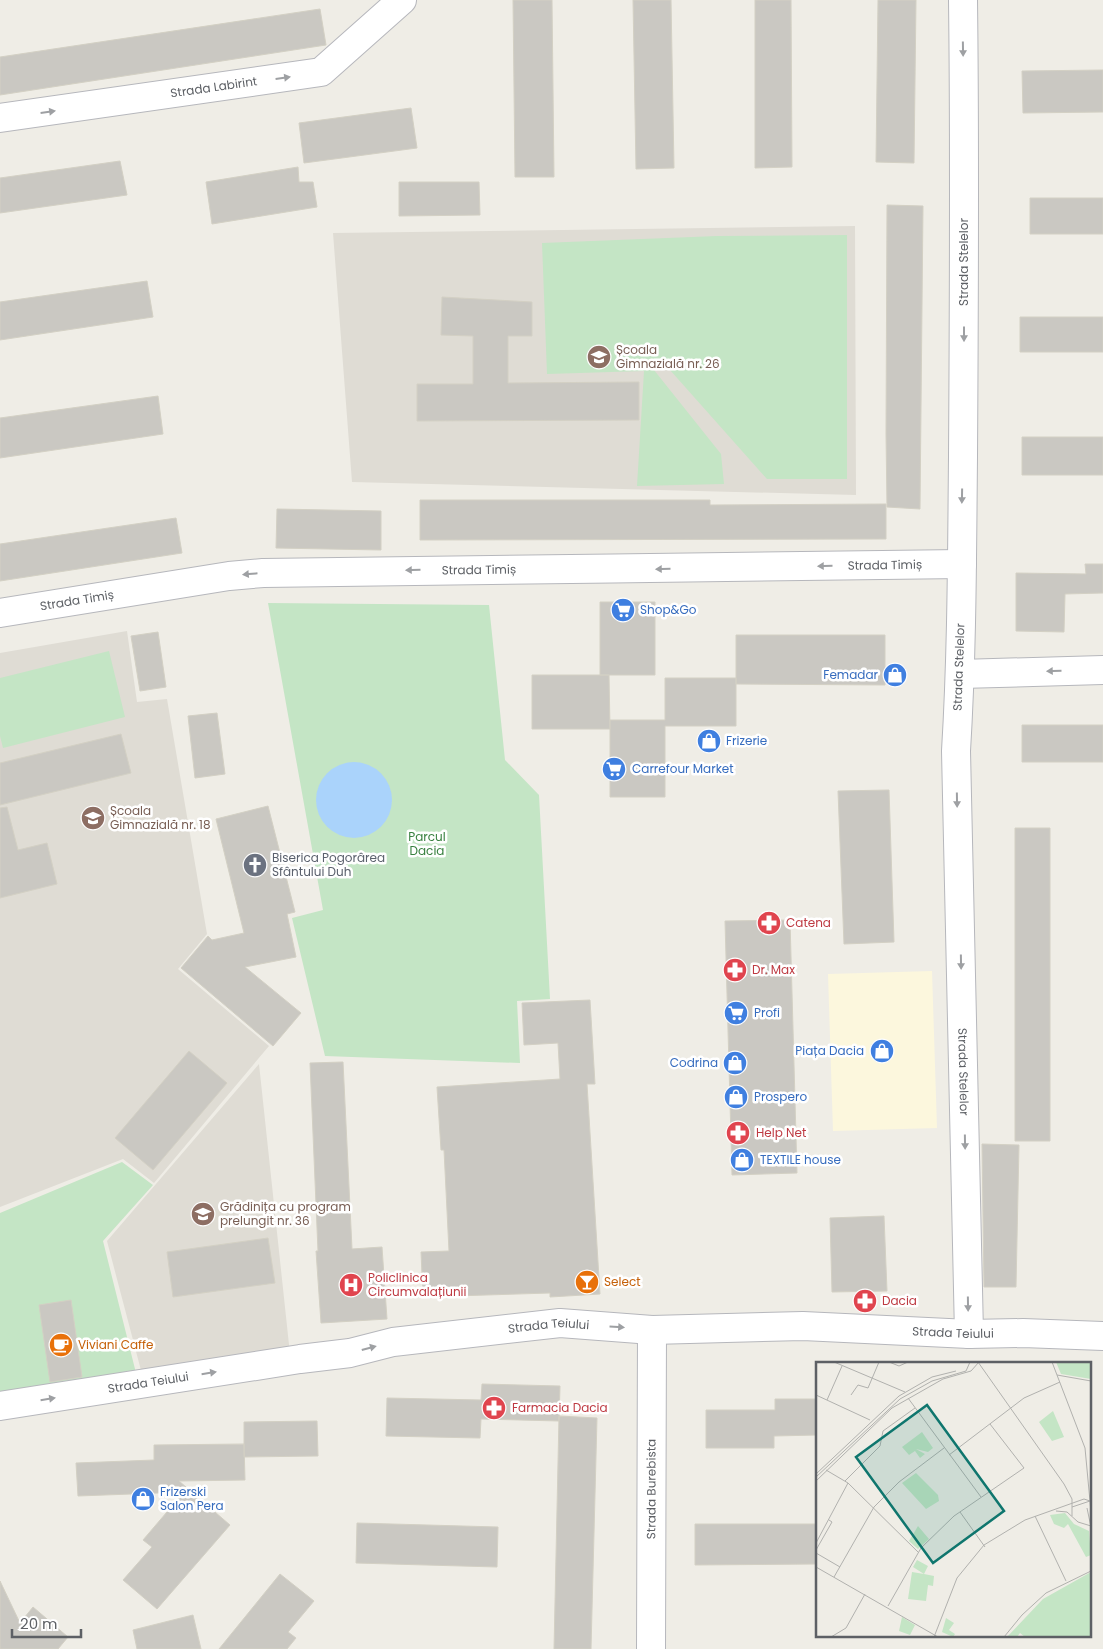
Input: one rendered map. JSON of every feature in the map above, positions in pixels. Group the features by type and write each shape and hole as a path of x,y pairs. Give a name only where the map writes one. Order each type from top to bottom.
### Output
{"street":[{"name":"Strada Labirint","path":"0,118 321,72 402,0"},
{"name":"Strada Stelelor","path":"963,0 965,143 962,564 960,674 956,751 969,1334"},
{"name":"Strada Timiș","path":"0,613 229,576 263,573 962,564"},
{"path":"960,674 1103,670"},
{"name":"Strada Teiului","path":"0,1406 300,1359 350,1353 393,1342 560,1323 652,1330 803,1326 969,1334 1023,1333 1103,1336"},
{"name":"Strada Burebista","path":"651,1649 652,1330"}],"shaded area":[{"name":"Școala Gimnazială nr. 26","path":"855,226 856,495 352,482 333,233"},
{"name":"Școala Gimnazială nr. 18","path":"127,631 137,702 167,699 207,934 178,969 269,1046 154,1183 123,1159 0,1207 0,653"},
{"name":"Piața Dacia","path":"932,971 937,1128 833,1131 828,974"},
{"name":"Grădinița cu program prelungit nr. 36","path":"259,1064 290,1354 143,1378 107,1241"}],"green space":[{"path":"847,235 847,479 767,479 670,370 654,370 721,454 724,484 637,486 644,371 547,374 542,243 717,236"},
{"name":"Parcul Dacia","path":"268,603 489,605 505,760 539,795 550,999 517,1001 520,1063 325,1056 292,918 323,910"},
{"path":"109,651 125,717 3,748 0,736 0,678"},
{"path":"122,1162 153,1185 103,1241 137,1377 0,1393 0,1213"}],"water":[{"path":"354,762 368,765 381,773 389,786 392,800 389,814 381,827 368,835 354,838 340,835 327,827 319,814 316,800 319,786 327,773 340,765"}],"building":[{"path":"513,0 552,0 554,177 515,177"},
{"path":"633,0 671,0 674,168 636,169"},
{"path":"755,0 791,0 792,167 755,168"},
{"path":"878,0 916,0 914,163 876,162"},
{"path":"320,9 326,45 0,95 0,57"},
{"path":"1103,70 1103,112 1023,113 1022,71"},
{"path":"411,108 417,148 304,163 299,123"},
{"path":"120,161 127,195 0,213 0,178"},
{"path":"298,167 299,182 313,182 317,207 212,224 206,182"},
{"path":"399,182 479,182 480,215 399,216"},
{"path":"1030,198 1103,198 1103,234 1030,234"},
{"path":"887,205 923,206 920,509 887,507"},
{"path":"147,281 153,317 0,340 0,302"},
{"path":"442,297 532,302 532,336 508,336 508,383 639,382 639,420 417,421 417,384 473,384 473,336 441,335"},
{"path":"1020,317 1103,317 1103,352 1020,352"},
{"path":"158,396 163,434 0,458 0,418"},
{"path":"1022,437 1103,437 1103,475 1022,475"},
{"path":"420,500 710,500 710,505 886,504 886,539 420,540"},
{"path":"277,509 381,511 381,550 276,548"},
{"path":"176,518 182,553 0,581 0,544"},
{"path":"1085,564 1103,564 1103,593 1065,594 1064,632 1016,631 1016,573 1086,574"},
{"path":"600,602 655,602 655,675 600,675"},
{"path":"158,632 166,687 140,691 131,636"},
{"path":"736,635 885,635 885,685 736,684"},
{"path":"532,675 609,675 610,729 532,729"},
{"path":"665,678 736,678 736,726 665,726 665,797 610,797 610,720 665,720"},
{"path":"217,713 225,774 195,778 188,716"},
{"path":"1022,725 1103,725 1103,762 1022,762"},
{"path":"121,734 131,773 0,805 0,763"},
{"path":"889,790 894,942 844,944 838,791"},
{"path":"268,806 295,912 287,914 296,957 245,967 301,1013 273,1046 181,968 208,936 212,940 244,933 216,819"},
{"path":"7,807 18,850 47,843 57,884 0,898 0,808"},
{"path":"1015,828 1050,828 1050,1141 1015,1141"},
{"path":"790,920 797,1173 732,1175 725,921"},
{"path":"590,1000 595,1084 587,1084 600,1294 550,1297 550,1293 423,1297 421,1252 449,1251 444,1150 441,1150 437,1087 560,1079 558,1043 524,1045 522,1003"},
{"path":"189,1051 227,1083 153,1170 115,1138"},
{"path":"343,1062 352,1249 382,1247 387,1319 321,1323 316,1251 318,1251 310,1063"},
{"path":"982,1144 1019,1145 1016,1287 984,1287"},
{"path":"884,1216 887,1291 832,1292 830,1218"},
{"path":"268,1238 275,1283 173,1297 167,1252"},
{"name":"Viviani Caffe","path":"71,1300 82,1377 50,1382 39,1305"},
{"path":"482,1384 560,1386 559,1421 481,1419 480,1438 386,1436 387,1398 481,1400"},
{"path":"775,1399 816,1399 816,1435 774,1436 774,1448 706,1448 706,1410 775,1410"},
{"path":"559,1416 597,1418 591,1649 554,1649"},
{"path":"317,1421 318,1456 244,1457 244,1422"},
{"path":"244,1444 245,1480 179,1481 230,1525 157,1609 123,1580 152,1547 143,1540 184,1492 78,1496 76,1463 154,1460 154,1445"},
{"path":"357,1523 498,1527 497,1567 356,1563"},
{"path":"695,1524 816,1524 816,1564 695,1565"},
{"path":"280,1574 314,1601 288,1632 296,1638 287,1649 219,1649"},
{"path":"0,1581 20,1623 33,1607 68,1637 58,1649 0,1649"},
{"path":"193,1615 201,1649 137,1649 133,1630"}],"place":[{"name":"Școala Gimnazială nr. 26","path":"599,357"},
{"name":"Shop&Go","path":"623,610"},
{"name":"Femadar","path":"895,675"},
{"name":"Frizerie","path":"709,741"},
{"name":"Carrefour Market","path":"614,769"},
{"name":"Școala Gimnazială nr. 18","path":"93,818"},
{"name":"Biserica Pogorârea Sfântului Duh","path":"255,865"},
{"name":"Catena","path":"769,923"},
{"name":"Dr. Max","path":"735,970"},
{"name":"Profi","path":"736,1013"},
{"name":"Piața Dacia","path":"882,1051"},
{"name":"Codrina","path":"735,1063"},
{"name":"Prospero","path":"736,1097"},
{"name":"Help Net","path":"738,1133"},
{"name":"TEXTILE house","path":"742,1160"},
{"name":"Grădinița cu program prelungit nr. 36","path":"203,1214"},
{"name":"Select","path":"587,1282"},
{"name":"Policlinica Circumvalațiunii","path":"351,1285"},
{"name":"Dacia","path":"865,1301"},
{"name":"Viviani Caffe","path":"61,1345"},
{"name":"Farmacia Dacia","path":"494,1408"},
{"name":"Frizerski Salon Pera","path":"143,1499"}]}
